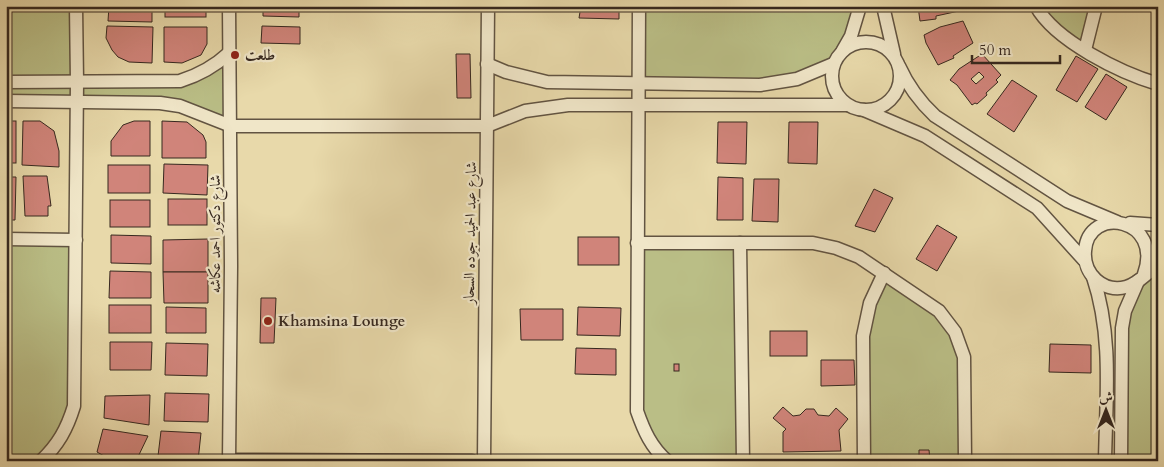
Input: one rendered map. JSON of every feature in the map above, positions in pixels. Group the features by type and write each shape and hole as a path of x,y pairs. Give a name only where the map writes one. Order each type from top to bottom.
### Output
{"street":[{"path":"41,461 57,445 68,426 74,406 76,6"},
{"name":"شارع دكتور احمد عكاشه","path":"226,461 229,442 231,126 229,6"},
{"name":"شارع عبد الحميد جوده السحار","path":"484,454 488,6"},
{"path":"638,6 637,411 644,433 658,453 667,461"},
{"path":"847,105 838,97 833,87 831,76 833,64 843,50 854,28 860,6"},
{"path":"864,110 885,105 898,88 900,77 883,6"},
{"path":"1036,6 1053,28 1085,50 1130,74 1158,84"},
{"path":"1085,50 1096,6"},
{"path":"843,50 856,42 870,41 884,46 897,61 912,91 935,116 1067,200 1138,229 1146,238 1150,256 1128,304 1122,328 1120,461"},
{"path":"6,82 180,81 198,75 215,66 230,53"},
{"path":"487,64 506,72 547,82 760,85 797,79 833,64"},
{"path":"6,101 160,103 180,106 231,126 487,126 525,111 568,105 847,105 864,110 924,136 1037,208 1084,260 1092,277 1103,312 1107,344 1105,461"},
{"path":"1084,260 1085,246 1092,233 1103,225 1121,222 1158,225"},
{"path":"6,239 76,240"},
{"path":"637,243 813,243 836,248 859,257 884,273 939,311 955,332 964,357 965,461"},
{"path":"740,243 743,461"},
{"path":"1092,277 1102,285 1115,288 1127,287 1158,265"},
{"path":"864,461 863,336 870,303 884,273"},
{"path":"484,454 489,461"},
{"path":"226,461 472,461"}],"green space":[{"path":"6,6 76,6 77,82 180,81 229,53 231,126 180,106 6,101"},
{"path":"639,6 860,6 843,50 833,64 797,79 638,83"},
{"path":"1036,6 1096,6 1085,50"},
{"path":"6,239 76,240 74,406 41,461 6,461"},
{"path":"637,243 740,243 743,461 667,461 637,411"},
{"path":"1158,265 1158,461 1121,461 1121,344 1131,296"},
{"path":"884,273 939,311 964,357 965,461 864,461 863,336"}],"building":[{"path":"109,6 152,6 152,22 108,21"},
{"path":"165,6 206,6 206,17 165,17"},
{"path":"263,6 299,6 299,17 263,16"},
{"path":"581,6 595,6 595,9 599,9 599,6 619,6 619,19 579,18"},
{"path":"918,6 959,6 959,11 936,16 936,19 920,21"},
{"path":"963,21 973,43 953,56 954,58 938,65 926,43 924,35 940,27"},
{"path":"107,26 153,27 152,63 129,62 118,57 106,38"},
{"path":"262,26 300,27 300,44 261,43"},
{"path":"164,27 207,27 207,44 201,55 182,63 164,62"},
{"path":"456,54 470,54 471,98 457,98"},
{"path":"982,54 1001,75 996,80 998,82 986,93 987,95 977,104 972,105 957,85 950,80 959,69","holes":["979,72 984,77 976,84 971,79"]},
{"path":"1076,56 1098,69 1077,102 1056,90"},
{"path":"1106,74 1127,87 1106,120 1085,107"},
{"path":"1012,80 1037,96 1014,132 987,114"},
{"path":"6,121 16,121 16,163 6,163"},
{"path":"23,121 40,121 54,131 59,151 59,167 22,165"},
{"path":"134,121 150,121 150,156 111,156 111,141 123,125"},
{"path":"162,121 187,122 203,135 206,142 206,158 162,158"},
{"path":"718,122 747,122 746,164 717,163"},
{"path":"789,122 818,122 817,164 788,163"},
{"path":"164,164 208,165 207,195 163,193"},
{"path":"108,165 150,165 150,193 108,193"},
{"path":"23,176 47,176 51,206 48,206 48,216 25,216"},
{"path":"6,177 16,177 15,220 6,220"},
{"path":"718,177 743,178 743,220 717,220"},
{"path":"754,179 779,179 778,222 752,221"},
{"path":"874,189 893,198 875,232 855,226"},
{"path":"168,199 207,199 207,225 168,225"},
{"path":"110,200 150,200 150,227 110,227"},
{"path":"937,225 957,237 937,271 916,259"},
{"path":"111,235 151,236 151,264 111,263"},
{"path":"578,237 619,237 619,265 578,265"},
{"path":"208,239 208,272 163,272 163,240"},
{"path":"110,271 151,272 151,298 109,298"},
{"path":"163,272 208,272 208,303 164,303"},
{"name":"Khamsina Lounge","path":"261,298 276,298 274,343 260,343"},
{"path":"109,305 151,305 151,333 109,333"},
{"path":"166,307 206,308 206,333 166,333"},
{"path":"578,307 621,308 620,336 577,335"},
{"path":"520,309 563,309 563,340 521,340"},
{"path":"770,331 807,331 807,356 770,356"},
{"path":"110,342 152,342 151,370 110,370"},
{"path":"166,343 208,344 207,376 165,375"},
{"path":"1050,344 1091,345 1091,373 1049,372"},
{"path":"576,348 616,349 616,375 575,374"},
{"path":"821,360 854,360 855,385 821,386"},
{"path":"674,364 679,364 679,371 674,371"},
{"path":"165,393 209,394 208,422 164,421"},
{"path":"150,395 149,425 104,418 105,396"},
{"path":"783,407 793,416 800,415 806,409 814,409 818,415 829,416 836,408 848,419 839,430 841,451 783,452 783,432 786,429 773,418"},
{"path":"103,429 148,436 136,461 113,461 97,452"},
{"path":"161,431 201,433 198,461 158,456"},
{"path":"919,450 929,450 930,460 919,460"}],"place":[{"name":"طلعت","path":"235,55"},
{"name":"Khamsina Lounge","path":"268,321"}]}
